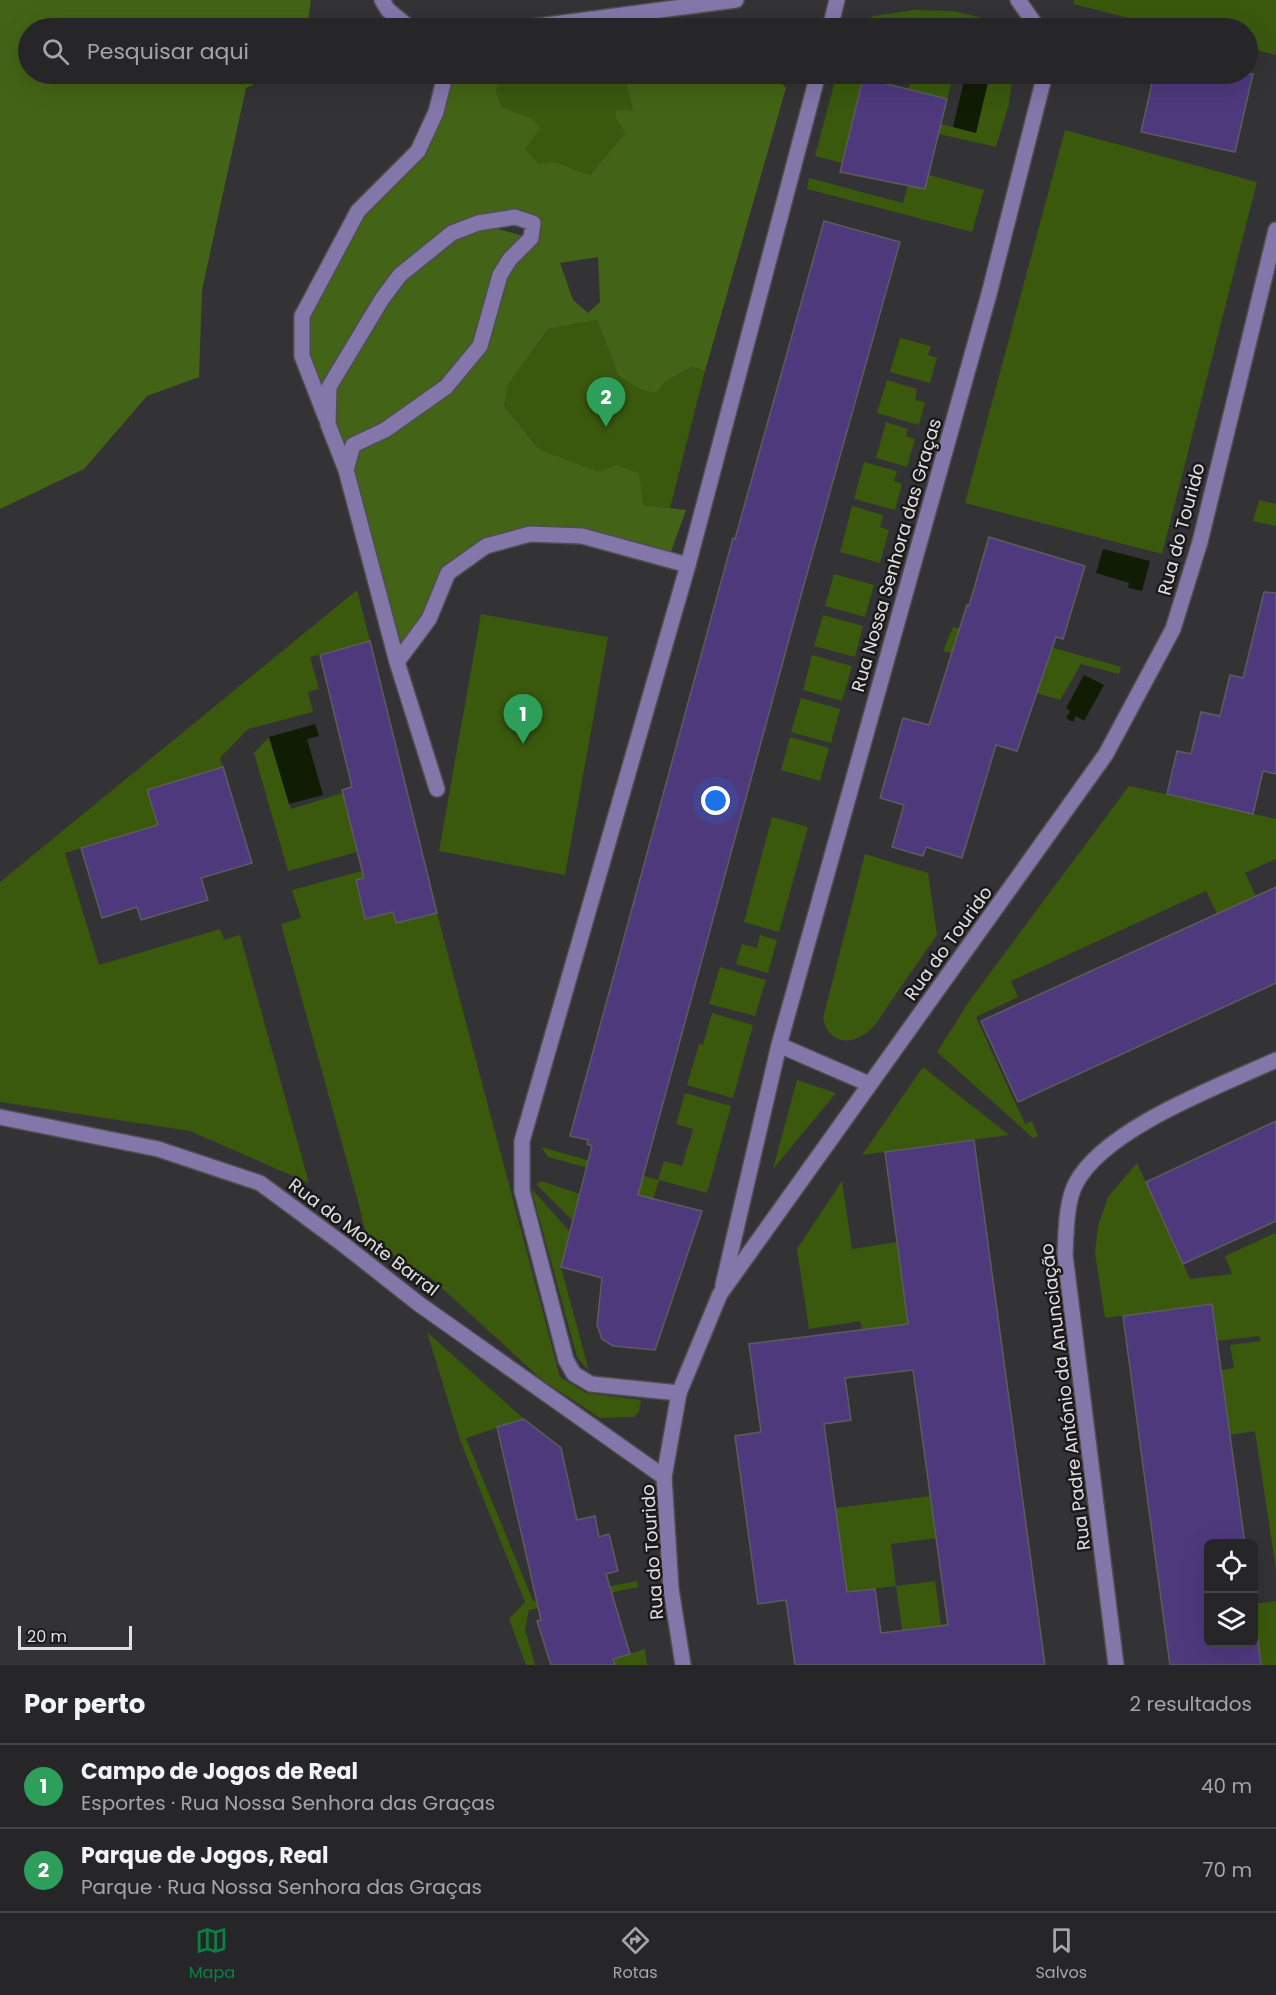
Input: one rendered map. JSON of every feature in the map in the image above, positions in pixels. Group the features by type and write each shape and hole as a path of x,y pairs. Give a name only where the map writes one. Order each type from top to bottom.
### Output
{"street":[{"path":"382,0 388,10 398,18"},
{"path":"600,18 736,0"},
{"path":"832,18 837,0"},
{"path":"1018,0 1031,18"},
{"path":"437,789 397,662 346,470 303,356 302,316 358,211 418,151 436,111 443,84"},
{"path":"679,1393 591,1384 574,1374 566,1360 522,1191 522,1141 688,565 815,84"},
{"name":"Rua Nossa Senhora das Graças","path":"720,1294 779,1045 989,294 1042,84"},
{"path":"328,424 329,387 382,299 400,275 452,233 478,223 516,217 532,224 531,238 510,259 500,275 480,346 446,387 385,430 353,445 346,470"},
{"name":"Rua do Tourido","path":"683,1665 670,1589 664,1477 679,1393 720,1294 1106,754 1173,629 1200,542 1276,230"},
{"path":"397,662 429,619 448,573 486,546 530,534 582,536 688,565"},
{"path":"779,1045 869,1084"},
{"name":"Rua Padre António da Anunciação","path":"1116,1665 1065,1255 1066,1220 1075,1183 1099,1154 1144,1122 1276,1060"},
{"name":"Rua do Monte Barral","path":"0,1117 158,1149 260,1183 420,1305 664,1477"}],"green space":[{"path":"0,0 311,0 308,18 18,18 18,84 255,84 246,88 202,290 199,377 147,396 84,469 0,509"},
{"path":"1074,0 1276,0 1276,55 1258,50 1258,18 1130,18 1073,4"},
{"path":"913,10 954,11 982,18 869,18"},
{"path":"443,84 498,84 496,91 502,107 529,117 540,128 525,149 539,164 555,162 590,175 625,133 616,119 616,110 633,111 626,84 783,84 786,88 705,371 692,367 666,381 656,393 638,388 618,375 597,320 548,329 508,385 504,406 539,449 598,472 616,465 639,473 643,505 686,510 668,560 582,536 486,545 448,573 397,662 335,451 336,420 331,457 310,379 302,316 341,241 418,151","holes":["532,223 531,238 480,224","598,257 600,302 588,313 573,300 560,263"]},
{"path":"498,84 626,84 633,112 616,119 625,133 590,175 555,162 539,165 525,149 529,117 502,107 496,91"},
{"path":"834,84 861,84 842,163 815,156"},
{"path":"910,84 951,84 947,99 908,89"},
{"path":"988,84 1012,84 1009,104 996,147 939,134 941,124 976,133"},
{"path":"1065,130 1257,182 1162,554 965,503"},
{"path":"929,175 984,190 972,232 807,189 809,178 903,203 908,184 925,188"},
{"path":"597,320 618,375 656,393 666,381 692,367 705,371 670,508 643,505 616,465 598,473 539,449 504,406 505,389 548,329"},
{"path":"900,338 931,346 928,355 937,358 930,383 890,372"},
{"path":"887,380 917,389 915,400 925,402 919,425 877,413"},
{"path":"886,422 908,429 906,436 915,439 907,467 876,458"},
{"path":"864,462 897,471 894,481 902,484 895,510 854,499"},
{"path":"1259,500 1276,504 1276,526 1253,521"},
{"path":"852,506 883,515 880,527 889,530 880,563 840,552"},
{"path":"834,574 874,585 865,617 825,606"},
{"path":"357,590 370,641 310,657 319,689 308,692 313,712 248,729 220,758 223,767 148,790 158,825 65,853 99,965 220,929 224,940 240,935 309,1183 190,1131 0,1102 0,882"},
{"path":"481,614 608,637 565,875 439,851"},
{"path":"823,615 863,626 855,657 814,646"},
{"path":"953,627 1017,645 1019,638 1121,667 1119,674 1081,664 1060,700 1036,693 952,653 943,651"},
{"path":"812,655 852,666 842,701 803,690"},
{"path":"801,698 840,709 831,743 791,732"},
{"path":"269,737 291,809 343,793 357,852 288,871 254,753"},
{"path":"790,737 829,748 820,781 781,770"},
{"path":"1129,786 1276,819 1276,859 1245,873 1256,896 1217,914 1206,891 1011,981 1018,997 976,1017 1025,1124 1032,1121 1038,1136 1033,1138 937,1052 970,1000"},
{"path":"772,817 808,827 779,932 744,922"},
{"path":"865,854 928,873 937,935 875,1025 858,1038 843,1040 831,1034 823,1018"},
{"path":"365,870 367,877 356,880 366,919 393,912 396,923 437,913 560,1377 586,1393 641,1400 639,1411 634,1417 600,1418 541,1379 431,1278 367,1239 281,924 301,918 292,890"},
{"path":"760,935 777,940 768,973 736,964 742,944 757,948"},
{"path":"720,967 766,980 755,1016 709,1004"},
{"path":"712,1013 753,1025 733,1098 687,1085 699,1044 703,1045"},
{"path":"923,1067 1009,1135 862,1155"},
{"path":"797,1080 836,1093 773,1169"},
{"path":"685,1093 731,1106 707,1193 659,1180 653,1199 637,1195 640,1182 548,1157 541,1147 658,1180 664,1161 682,1166 693,1129 676,1124"},
{"path":"1137,1163 1190,1279 1232,1274 1225,1256 1275,1233 1276,1235 1276,1570 1255,1431 1230,1435 1221,1370 1234,1368 1230,1345 1261,1341 1259,1336 1217,1341 1212,1304 1105,1318 1095,1253 1098,1226 1108,1197"},
{"path":"541,1181 580,1194 573,1221 536,1184"},
{"path":"842,1181 852,1249 897,1242 908,1325 862,1330 860,1321 809,1329 797,1249"},
{"path":"531,1188 570,1232 561,1267 589,1371 577,1357"},
{"path":"427,1332 524,1419 466,1438 533,1601 637,1581 638,1587 529,1610 525,1629 535,1665 526,1665 509,1619 525,1602 460,1440"},
{"path":"931,1496 936,1538 891,1544 896,1586 847,1592 835,1508"},
{"path":"935,1581 941,1625 948,1624 952,1653 907,1665 896,1586"},
{"path":"1276,1601 1276,1665 1261,1665 1258,1603"},
{"path":"645,1649 647,1665 615,1665 613,1659"}],"shaded area":[{"path":"963,84 988,84 976,133 953,127"},
{"path":"1103,549 1150,561 1142,591 1128,588 1129,583 1096,573"},
{"path":"1084,675 1104,685 1084,721 1076,716 1073,722 1066,718 1070,711 1066,708"},
{"path":"315,724 319,736 307,739 323,795 289,804 269,737"}],"building":[{"path":"862,84 887,84 947,99 925,189 840,172"},
{"path":"1152,84 1251,84 1235,152 1141,132"},
{"path":"824,221 900,242 638,1195 702,1211 655,1350 613,1346 602,1339 597,1325 602,1278 561,1267 592,1146 587,1144 588,1140 570,1136 733,538 735,539"},
{"path":"989,537 1085,566 1063,639 1056,637 1017,751 996,745 962,858 926,847 923,856 892,847 904,805 880,798 903,718 929,725 967,605 969,606"},
{"path":"1264,592 1276,593 1276,774 1263,771 1253,814 1167,794 1177,751 1191,754 1201,712 1220,716 1230,675 1243,678"},
{"path":"370,641 437,913 396,923 393,912 365,919 356,880 364,878 342,790 352,787 320,655"},
{"path":"223,767 252,863 201,878 208,900 141,920 137,907 102,918 81,848 158,825 147,790"},
{"path":"1276,887 1276,983 1018,1102 981,1021"},
{"path":"1276,1121 1276,1221 1183,1264 1146,1182"},
{"path":"974,1140 1045,1665 795,1665 786,1600 758,1604 735,1436 761,1432 749,1344 908,1324 885,1152","holes":["913,1370 948,1625 881,1633 875,1589 847,1592 824,1424 851,1420 845,1378"]},
{"path":"1212,1304 1244,1539 1204,1539 1204,1647 1258,1647 1258,1640 1261,1665 1170,1665 1123,1316"},
{"path":"524,1419 561,1448 577,1520 595,1516 599,1537 609,1534 618,1571 606,1574 630,1654 613,1659 615,1665 551,1665 537,1621 541,1620 497,1427"}],"place":[{"name":"Parque de Jogos, Real","path":"606,427"},
{"name":"Campo de Jogos de Real","path":"523,744"}]}
